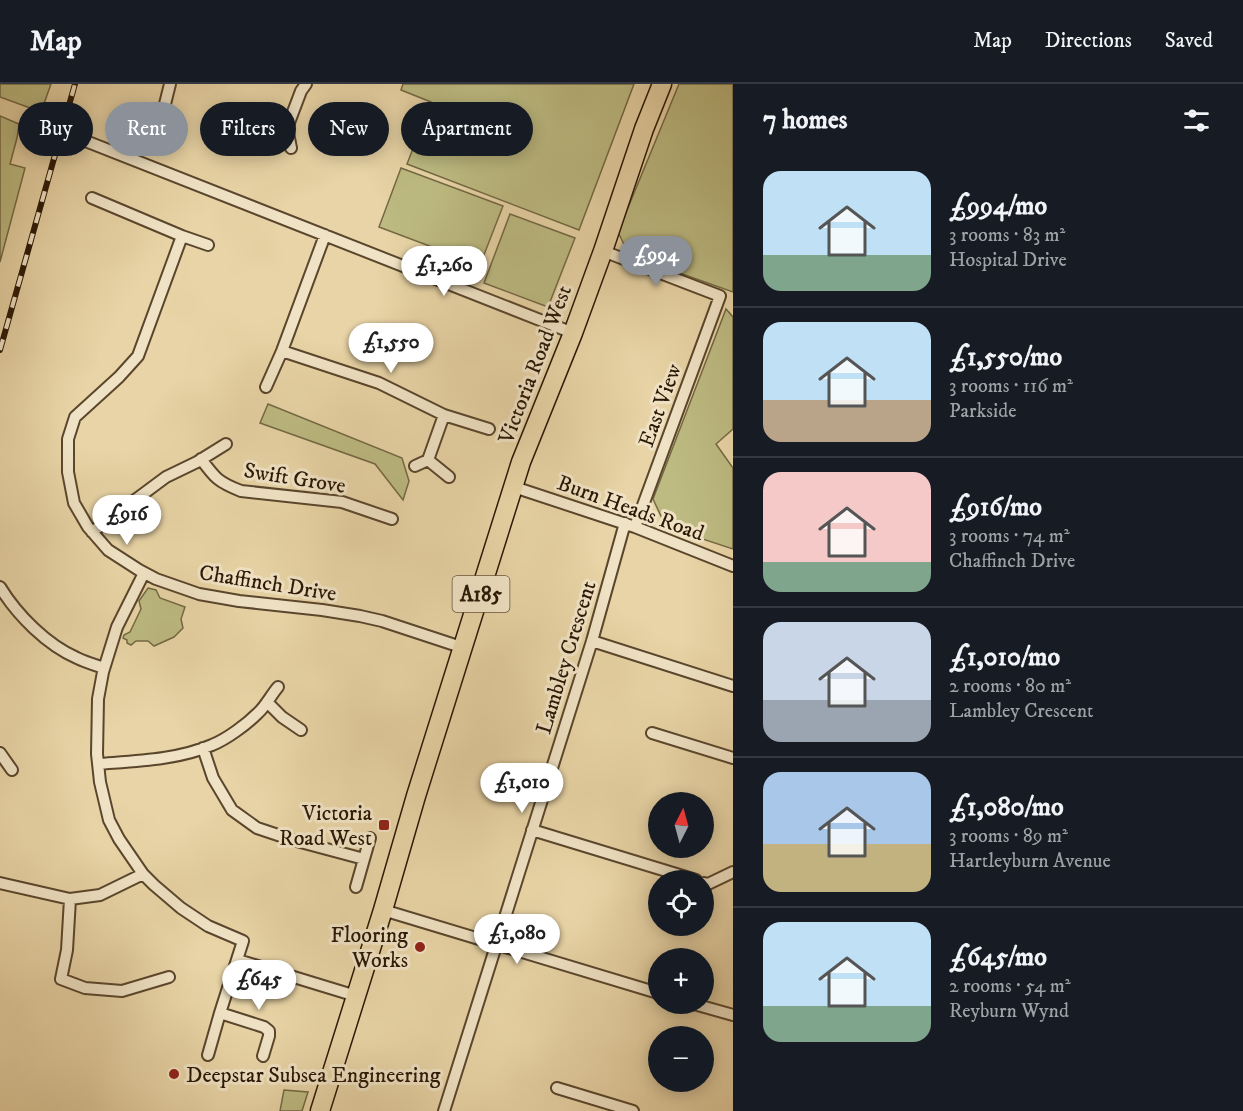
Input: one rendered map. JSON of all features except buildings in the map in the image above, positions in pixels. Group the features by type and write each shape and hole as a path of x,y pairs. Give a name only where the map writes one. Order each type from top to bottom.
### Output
{"main road":[{"name":"Victoria Road West","path":"320,1111 521,462 573,333 644,129 662,84"}],"street":[{"path":"166,102 170,84"},
{"path":"296,103 306,84"},
{"path":"93,144 573,333"},
{"path":"92,198 208,245"},
{"path":"266,387 282,351 325,235"},
{"name":"Chaffinch Drive","path":"182,236 138,356 119,377 75,417 68,439 68,472 74,503 92,532 108,550 144,573 199,594 360,616 464,648"},
{"name":"East View","path":"603,251 720,296 630,525"},
{"path":"282,351 379,383 444,415 489,429"},
{"path":"415,466 428,459 444,415"},
{"name":"Swift Grove","path":"92,532 166,477 226,444"},
{"name":"Swift Grove","path":"201,459 213,476 241,491 342,502 392,519"},
{"path":"428,459 449,477"},
{"name":"Burn Heads Road","path":"514,487 630,525 733,566"},
{"name":"Lambley Crescent","path":"444,1111 630,525"},
{"path":"144,573 117,627 104,668 98,699 97,727 100,782 109,820 143,874 181,908 208,926 243,941 208,1055"},
{"path":"0,587 21,616 48,641 75,658 104,668"},
{"path":"592,641 733,686"},
{"path":"98,764 148,760 213,745 259,712 278,687"},
{"path":"267,702 282,717 301,730"},
{"path":"652,733 733,758"},
{"path":"203,748 213,778 232,810 257,828 364,860"},
{"path":"0,753 12,770"},
{"path":"532,830 663,870"},
{"path":"356,887 370,838"},
{"path":"714,881 733,872"},
{"path":"0,884 70,899 100,895 143,874"},
{"path":"70,899 67,950 61,979 85,988 122,991 169,977"},
{"path":"383,910 648,990"},
{"path":"238,960 356,996"},
{"path":"714,1010 733,1015"},
{"path":"220,1013 269,1030 270,1036 263,1056"},
{"path":"557,1088 633,1111"}],"shaded area":[{"path":"0,84 51,84 45,102 18,104 0,97"},
{"path":"403,84 634,84 579,230 407,164 410,156 533,156 533,102 431,102 401,90"},
{"path":"679,84 733,84 733,292 629,255 618,232"},
{"path":"0,116 18,124 17,138 10,164 25,168 0,262"},
{"path":"401,168 503,206 480,265 379,227"},
{"path":"510,214 575,238 548,307 484,283"},
{"path":"726,309 733,317 733,429 716,444 733,468 733,549 666,527 653,499"},
{"path":"268,404 402,458 409,481 403,500 375,464 260,423"},
{"path":"148,588 156,590 160,598 185,607 181,619 183,628 174,637 154,646 148,641 136,641 131,645 123,638 130,632 141,609 139,601"},
{"path":"284,1090 308,1092 302,1111 280,1111"}],"railway":[{"path":"0,350 75,84"}],"place":[{"name":"Victoria Road West","path":"384,825"},
{"name":"Flooring Works","path":"420,947"},
{"name":"Deepstar Subsea Engineering","path":"174,1074"}]}
